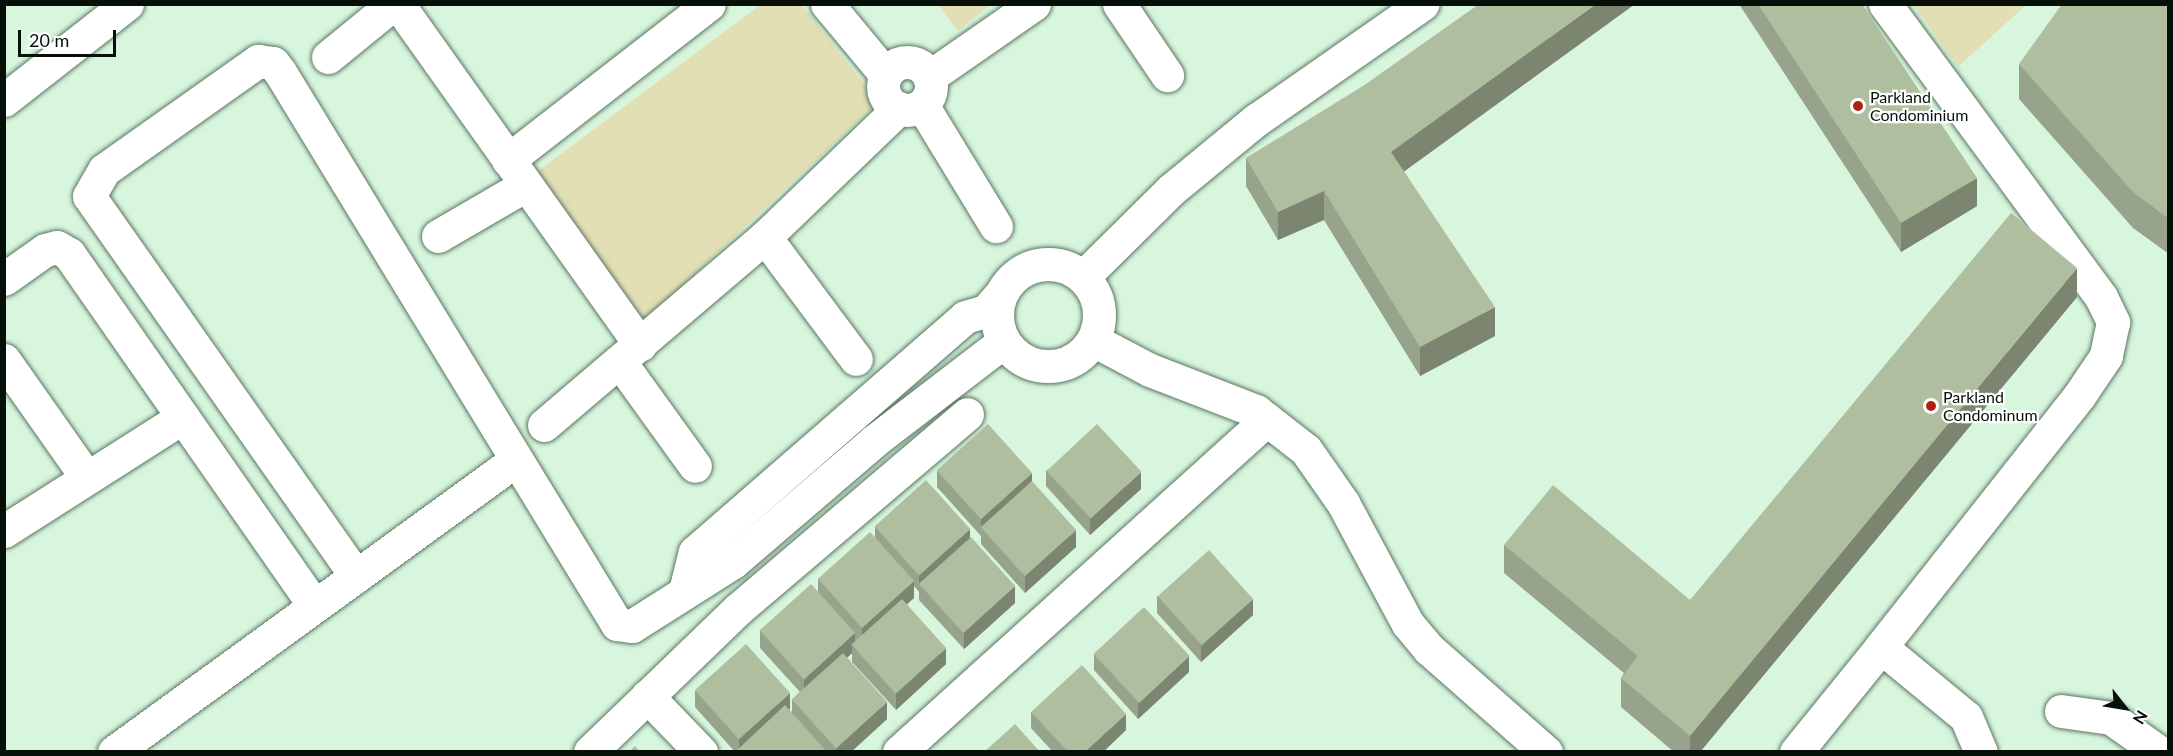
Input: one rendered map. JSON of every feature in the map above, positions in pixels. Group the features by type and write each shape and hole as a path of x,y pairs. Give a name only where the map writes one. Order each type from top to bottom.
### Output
{"street":[{"path":"4,100 126,4"},
{"path":"328,57 393,4"},
{"path":"398,4 517,172 630,353 695,466"},
{"path":"438,236 517,172 709,4"},
{"path":"827,4 886,75"},
{"path":"544,425 765,237 917,97 1034,4"},
{"path":"1119,4 1167,75"},
{"path":"1083,277 1172,189 1256,120 1422,4"},
{"path":"1796,752 2079,396 2113,339 2113,322 2101,297 1884,4"},
{"path":"356,576 88,196 104,170 245,67 266,61 280,72 611,620 632,626 687,587 733,562 874,441 1004,342"},
{"path":"917,97 884,91 886,75 897,65 912,63 917,97 996,226"},
{"path":"765,237 856,359"},
{"path":"4,279 45,250 63,249 315,606"},
{"path":"687,587 695,552 965,317 986,310 1010,280 1038,264 1054,263 1083,277 1098,307 1093,340 1071,361 1041,366 1026,362 1004,342 998,326 1001,294"},
{"path":"1093,340 1267,420 1320,464 1408,624 1429,649 1546,752"},
{"path":"4,360 87,478"},
{"path":"590,752 737,609 967,414"},
{"path":"6,528 183,417"},
{"path":"899,752 1267,420"},
{"path":"114,752 514,461"},
{"path":"1881,647 1966,717 1981,752"},
{"path":"647,696 701,752"},
{"path":"2061,711 2111,718 2159,752"}],"shaded area":[{"path":"760,5 802,5 878,102 645,320 534,174"},
{"path":"938,5 990,5 958,31"},
{"path":"1914,5 2026,5 1958,67"}],"building":[{"path":"1479,4 1596,4 1391,152 1495,307 1420,347 1324,191 1278,212 1246,158 1363,86"},
{"name":"Parkland Condominium","path":"1758,4 1862,4 1977,178 1901,223"},
{"path":"2062,4 2169,4 2169,219 2133,192 2019,64"},
{"name":"Parkland Condominum","path":"2011,213 2077,268 1690,736 1621,678 1638,656 1504,545 1553,485 1690,600"},
{"path":"988,424 1032,473 981,519 937,470"},
{"path":"1097,424 1141,472 1091,519 1047,471"},
{"path":"926,480 970,529 919,575 875,526"},
{"path":"1032,481 1076,530 1025,576 981,527"},
{"path":"870,532 914,581 862,628 818,579"},
{"path":"971,537 1015,586 963,633 919,584"},
{"path":"1209,550 1253,599 1202,645 1158,596"},
{"path":"811,584 855,633 804,679 760,630"},
{"path":"902,599 946,648 896,694 851,645"},
{"path":"1144,607 1190,656 1139,703 1094,654"},
{"path":"746,644 790,693 739,739 695,690"},
{"path":"843,653 887,702 836,748 792,699"},
{"path":"1082,665 1126,714 1085,752 1068,752 1031,712"},
{"path":"785,705 827,752 735,752"},
{"path":"1015,724 1040,752 984,752"},
{"path":"635,746 640,752 629,752"}],"place":[{"name":"Parkland Condominium","path":"1858,106"},
{"name":"Parkland Condominum","path":"1931,406"}]}
